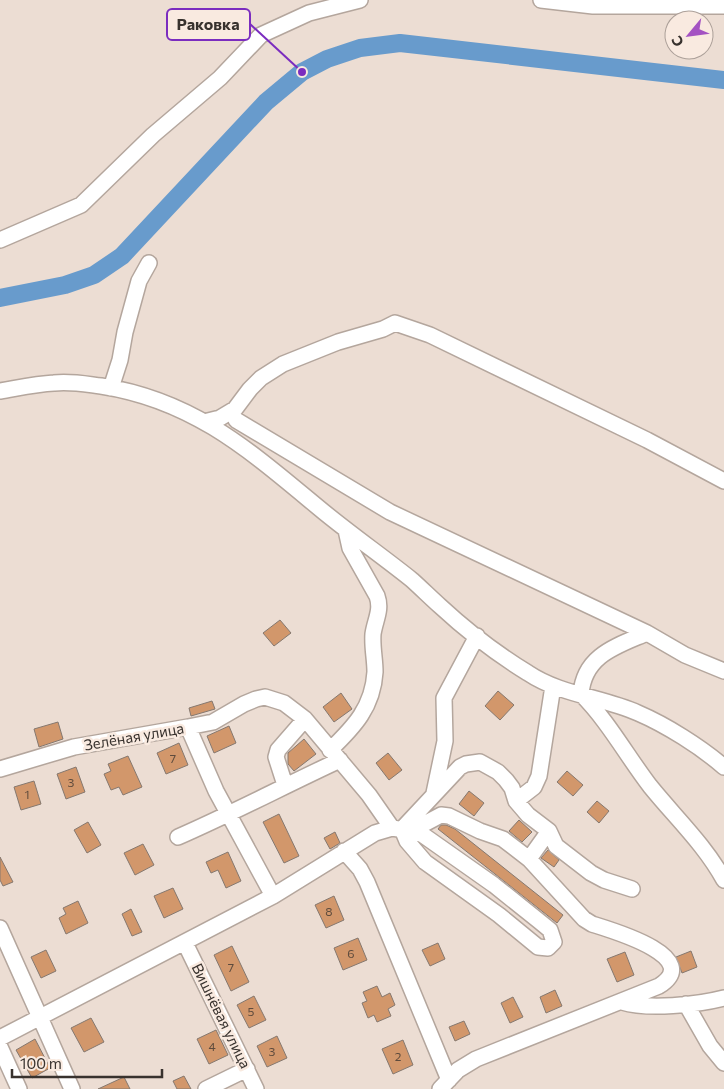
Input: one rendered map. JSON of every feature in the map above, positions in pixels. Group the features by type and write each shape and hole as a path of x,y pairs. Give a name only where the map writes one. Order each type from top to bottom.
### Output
{"street":[{"path":"0,240 81,205 153,135 220,78 261,35 309,14 360,0"},
{"path":"541,0 594,6 724,6"},
{"path":"111,388 120,360 125,332 139,281 149,263"},
{"path":"245,448 235,415 250,389 261,378 283,364 338,342 383,329 394,323 430,335 647,440 724,481"},
{"path":"0,391 56,382 77,383 148,396 184,410 267,464 509,661 542,682 567,692 581,694 639,713 687,740 724,767"},
{"path":"204,422 235,415 390,512 647,632 685,655 724,671"},
{"path":"178,837 229,815 335,755 370,699 375,672 374,632 380,604 350,548 346,530"},
{"path":"581,694 584,675 598,657 647,632"},
{"path":"434,794 445,741 444,698 477,636"},
{"path":"516,802 534,787 539,776 553,686"},
{"path":"581,694 599,714 651,786 704,850 724,880"},
{"name":"Зелёная улица","path":"0,770 74,747 213,722 244,704 265,697 284,703 305,719"},
{"path":"285,785 276,757 278,750 305,719 369,795 402,830 423,835 494,885 550,930 554,942 552,946 548,948 538,947 492,910 433,869 411,847 403,836 402,830"},
{"path":"188,728 216,791 274,896"},
{"path":"402,830 460,767 480,762 498,772 506,780 512,788 516,802 528,815 549,831 556,846 582,867 604,880 632,889"},
{"path":"0,1038 274,896 344,851 375,833 402,830 441,815 449,816 480,831 503,839 529,859 584,919 592,924 652,947 663,954 671,966 671,974 667,982 622,1002 465,1064 444,1084 367,882 360,869 344,851"},
{"path":"529,859 549,831"},
{"path":"0,928 69,1088"},
{"name":"Вишнёвая улица","path":"185,943 256,1089"},
{"path":"622,1002 641,1007 686,1004 724,998"},
{"path":"686,1004 710,1046 724,1063"},
{"path":"0,1047 19,1089"},
{"path":"206,1089 247,1069"}],"building":[{"path":"280,620 291,633 274,646 263,633"},
{"path":"498,691 514,705 500,720 485,706"},
{"path":"341,693 352,709 334,722 323,707"},
{"path":"212,701 215,709 191,716 189,708"},
{"path":"58,722 63,739 39,747 34,729"},
{"path":"229,726 236,743 214,753 207,736"},
{"path":"304,739 316,754 294,771 288,764 288,753"},
{"path":"179,743 188,765 166,774 157,753"},
{"path":"388,753 402,770 389,780 376,763"},
{"path":"128,756 142,787 123,795 119,787 111,790 104,774 111,771 108,764"},
{"path":"76,767 85,792 66,799 57,774"},
{"path":"567,771 583,785 573,796 557,782"},
{"path":"34,781 41,804 21,810 14,787"},
{"path":"469,791 484,803 474,816 459,804"},
{"path":"597,801 609,811 599,823 587,812"},
{"path":"279,814 299,856 284,863 263,822"},
{"path":"519,820 532,832 522,842 509,831"},
{"path":"88,822 101,845 87,853 74,830"},
{"path":"441,825 455,829 563,915 557,923 438,829"},
{"path":"335,832 340,843 330,849 324,838"},
{"path":"143,844 154,865 135,875 124,853"},
{"path":"548,850 559,860 554,867 541,858"},
{"path":"228,852 241,881 226,888 218,870 211,873 206,862"},
{"path":"0,857 13,882 3,886 0,880"},
{"path":"173,888 183,909 164,918 154,896"},
{"path":"334,896 344,920 326,928 315,905"},
{"path":"78,901 88,923 66,934 59,918 66,914 63,908"},
{"path":"131,909 142,932 132,936 122,914"},
{"path":"358,938 367,960 343,970 334,948"},
{"path":"438,943 445,959 430,966 422,950"},
{"path":"232,946 249,982 231,991 214,955"},
{"path":"46,950 56,971 41,978 31,957"},
{"path":"691,951 697,967 682,973 676,957"},
{"path":"625,952 634,975 617,982 607,959"},
{"path":"377,986 382,997 390,993 395,1005 388,1009 391,1016 377,1022 374,1015 368,1018 362,1003 367,1001 363,992"},
{"path":"555,990 562,1006 546,1013 540,997"},
{"path":"254,996 266,1020 249,1028 237,1005"},
{"path":"513,997 523,1017 510,1023 501,1003"},
{"path":"91,1018 104,1042 84,1052 71,1028"},
{"path":"464,1021 470,1034 455,1041 449,1027"},
{"path":"216,1030 228,1055 209,1064 197,1039"},
{"path":"277,1036 287,1058 267,1067 257,1046"},
{"path":"35,1039 50,1068 32,1078 16,1050"},
{"path":"403,1040 413,1065 393,1074 382,1049"},
{"path":"184,1076 191,1089 177,1089 173,1081"},
{"path":"124,1077 130,1089 98,1089"}],"waterway":[{"path":"0,298 65,285 94,275 122,256 266,102 302,72 327,59 360,48 400,43 724,80"}],"place":[{"name":"Раковка","path":"302,72"}]}
